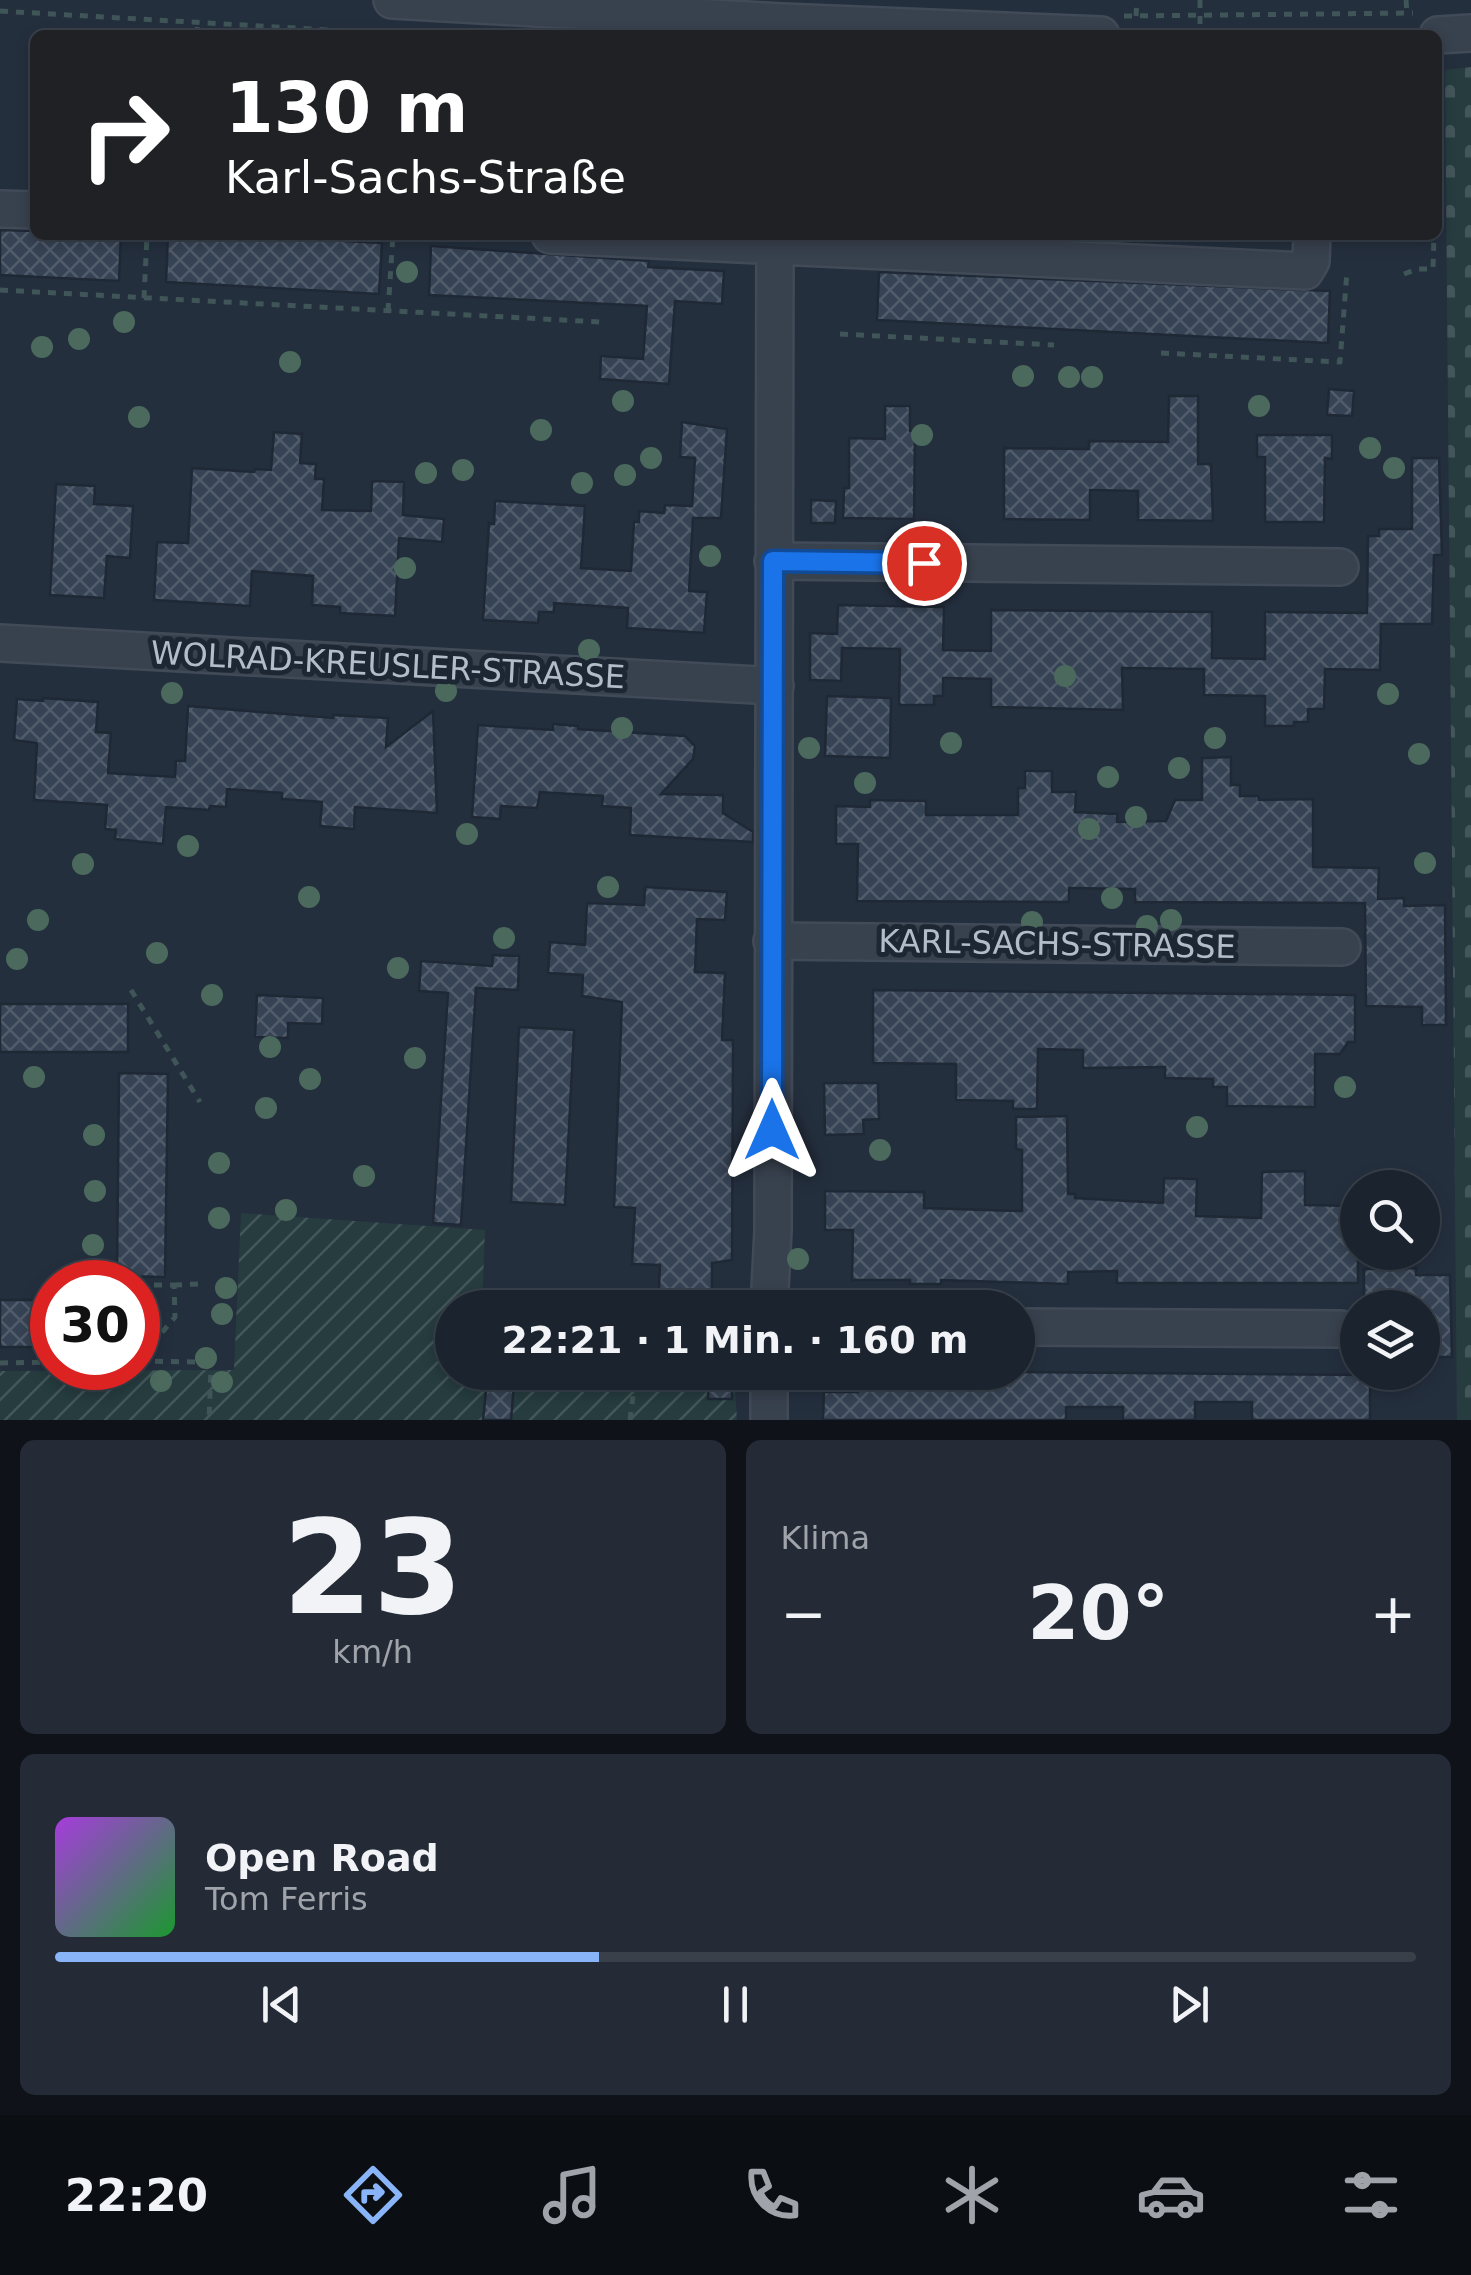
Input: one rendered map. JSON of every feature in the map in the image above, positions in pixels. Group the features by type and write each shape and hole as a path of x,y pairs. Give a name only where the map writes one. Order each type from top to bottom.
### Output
{"street":[{"path":"1430,24 1471,33"},
{"path":"387,25 1109,25"},
{"path":"0,208 30,210"},
{"path":"771,1290 775,240 1305,271 1312,240"},
{"path":"773,561 1340,566"},
{"name":"WOLRAD-KREUSLER-STRASSE","path":"0,643 775,686"},
{"name":"KARL-SACHS-STRASSE","path":"772,941 1342,947"},
{"path":"1035,1327 1340,1329"},
{"path":"768,1390 768,1420"}],"path":[{"path":"1136,16 1137,0"},
{"path":"1200,0 1200,30"},
{"path":"1406,0 1407,14"},
{"path":"0,11 387,25"},
{"path":"1109,25 1136,16 1407,14 1430,24"},
{"path":"197,30 198,21"},
{"path":"144,298 146,240"},
{"path":"388,311 393,240"},
{"path":"1404,274 1434,269 1434,240"},
{"path":"1161,353 1340,362 1347,271"},
{"path":"0,290 600,322"},
{"path":"840,334 1054,345"},
{"path":"130,990 200,1102"},
{"path":"160,1284 200,1284"},
{"path":"160,1334 175,1316 174,1284"},
{"path":"160,1361 201,1362 211,1369 209,1420"},
{"path":"0,1362 30,1362"},
{"path":"630,1420 634,1390"}],"green space":[{"path":"1471,67 1471,1420 1457,1420 1445,70"},
{"path":"241,1213 485,1230 483,1290 435,1290 435,1390 735,1390 737,1420 0,1420 0,1371 30,1371 30,1390 160,1390 160,1370 234,1370"}],"building":[{"path":"0,230 30,231 30,240 121,240 119,281 0,275"},
{"path":"168,240 382,243 379,294 166,282"},
{"path":"431,246 649,261 648,267 724,271 722,304 675,301 669,384 600,379 601,356 643,359 647,306 429,295"},
{"path":"879,272 1330,291 1328,343 877,320"},
{"path":"1329,389 1354,391 1352,416 1327,415"},
{"path":"1169,396 1198,396 1198,464 1211,464 1213,521 1138,520 1138,491 1090,490 1090,520 1004,519 1004,448 1089,449 1089,441 1168,442"},
{"path":"885,406 910,406 910,431 915,431 914,519 843,518 844,488 849,488 849,438 885,439"},
{"path":"682,422 727,429 721,518 693,518 689,591 707,592 704,633 627,628 628,608 554,603 554,612 539,612 538,623 483,620 489,523 494,524 495,501 585,506 581,568 631,571 634,522 639,522 639,511 664,513 665,505 692,506 695,458 680,457"},
{"path":"274,432 302,434 300,463 316,464 315,479 324,479 322,510 371,511 372,481 404,482 403,515 444,519 442,542 399,538 395,616 340,613 340,607 312,605 313,576 252,571 250,606 154,600 157,542 188,543 192,468 271,470"},
{"path":"1257,435 1332,435 1332,459 1325,458 1324,522 1265,522 1265,457 1257,457"},
{"path":"1412,458 1439,458 1442,555 1434,555 1432,624 1381,624 1380,670 1325,669 1324,709 1308,709 1308,722 1265,726 1265,696 1204,695 1204,669 1122,668 1123,710 991,707 991,679 943,678 943,696 934,696 934,705 899,705 900,649 842,648 841,681 810,680 810,633 837,634 838,605 944,607 943,650 991,651 991,610 1212,612 1212,658 1265,659 1265,612 1367,613 1368,536 1379,536 1379,529 1412,529"},
{"path":"56,484 95,486 94,504 133,506 130,558 107,556 104,598 50,595"},
{"path":"811,500 836,501 835,523 811,523"},
{"path":"827,696 891,698 890,758 825,756"},
{"path":"17,699 98,702 96,732 111,733 108,773 175,777 176,761 185,761 188,706 333,718 388,718 386,747 433,711 437,813 355,807 354,829 320,826 322,802 282,799 282,793 227,789 226,807 166,807 163,844 115,839 116,830 105,829 107,805 34,800 37,743 14,740"},
{"path":"553,724 685,736 695,746 693,759 661,794 723,795 723,813 753,832 753,842 630,835 631,808 602,806 603,796 540,792 537,808 501,806 500,819 472,817 478,725 553,730"},
{"path":"1231,757 1231,785 1240,785 1240,796 1258,796 1259,800 1313,799 1313,867 1379,868 1378,899 1404,898 1404,906 1445,905 1446,1025 1422,1025 1422,1007 1366,1006 1365,903 1135,902 1135,889 1069,888 1069,902 857,901 858,844 836,844 836,806 870,807 870,800 926,801 926,815 1018,815 1018,788 1025,788 1025,771 1052,771 1052,792 1076,792 1075,812 1117,814 1117,822 1166,821 1175,800 1202,800 1202,758"},
{"path":"645,887 727,892 725,920 697,919 695,972 725,973 722,1040 733,1040 732,1260 712,1263 712,1290 659,1290 660,1265 632,1264 635,1208 614,1207 622,1002 582,996 583,975 548,973 550,942 585,945 587,903 644,905"},
{"path":"493,955 519,956 518,990 476,988 461,1225 433,1223 448,993 419,991 421,961 492,966"},
{"path":"873,990 1355,995 1355,1042 1348,1042 1340,1054 1315,1054 1315,1107 1227,1106 1227,1087 1213,1087 1213,1079 1165,1078 1165,1067 1083,1068 1083,1050 1038,1049 1037,1109 1013,1109 1013,1101 956,1100 956,1064 873,1063"},
{"path":"257,995 323,998 322,1024 288,1023 288,1038 255,1037"},
{"path":"0,1004 128,1004 128,1052 0,1052"},
{"path":"519,1027 574,1030 565,1205 511,1202"},
{"path":"119,1073 168,1074 165,1277 160,1277 160,1260 117,1260"},
{"path":"824,1083 878,1083 879,1119 863,1120 864,1134 825,1135"},
{"path":"1067,1116 1068,1194 1075,1194 1075,1198 1163,1203 1164,1178 1197,1179 1196,1216 1261,1218 1262,1172 1305,1171 1305,1205 1340,1206 1340,1270 1358,1270 1358,1283 1117,1283 1117,1271 1068,1272 1068,1284 852,1280 853,1230 825,1230 825,1191 924,1192 924,1208 1022,1211 1022,1150 1016,1149 1016,1117"},
{"path":"1364,1270 1416,1270 1416,1275 1450,1275 1452,1357 1440,1357 1440,1290 1364,1290"},
{"path":"0,1300 30,1300 30,1347 0,1347"},
{"path":"1035,1372 1340,1375 1340,1390 1370,1390 1370,1420 1252,1420 1252,1402 1195,1402 1195,1420 1123,1420 1123,1407 1066,1407 1066,1420 823,1420 824,1392 1035,1390"},
{"path":"486,1390 514,1390 511,1420 483,1420"},
{"path":"708,1390 732,1390 732,1399 708,1399"}],"route":[{"path":"772,1130 773,561 924,563"}]}
